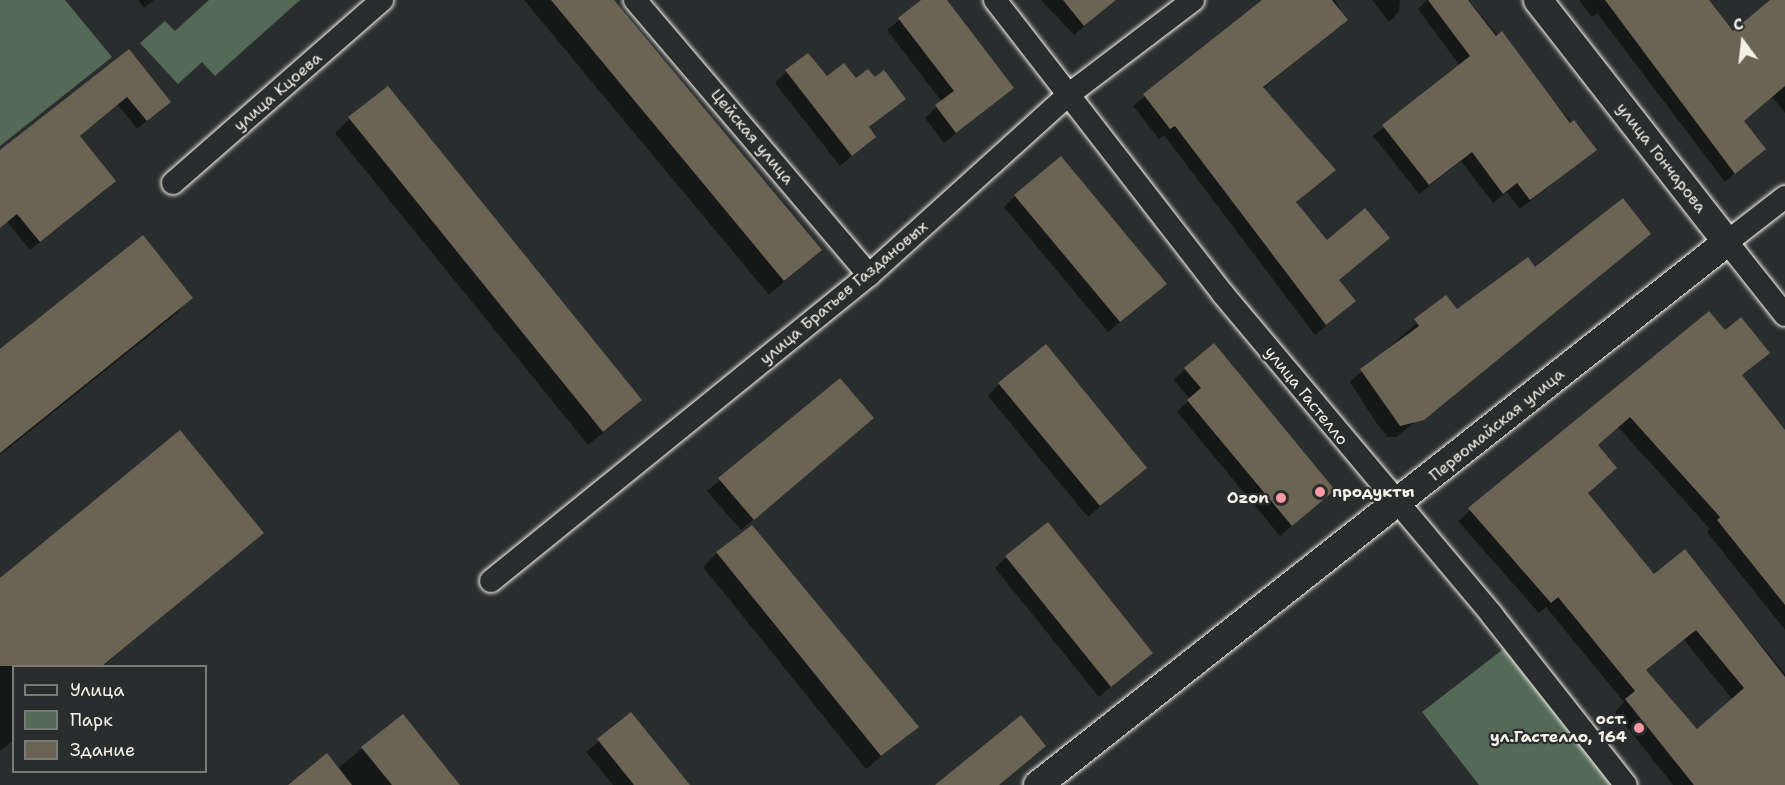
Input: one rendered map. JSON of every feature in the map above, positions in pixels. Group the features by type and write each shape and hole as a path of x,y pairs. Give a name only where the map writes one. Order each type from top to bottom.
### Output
{"street":[{"name":"улица Кцоева","path":"173,183 382,0"},
{"name":"Цейская улица","path":"635,0 869,275"},
{"name":"улица Гастелло","path":"995,0 1396,506 1492,615 1626,785"},
{"name":"улица Братьев Газдановых","path":"490,581 869,275 1068,94 1193,0"},
{"name":"улица Гончарова","path":"1538,0 1785,315"},
{"name":"Первомайская улица","path":"1038,785 1396,506 1785,198"}],"green space":[{"path":"0,0 65,0 112,57 0,146"},
{"path":"209,0 300,0 215,76 202,62 178,84 140,43 165,21 175,31"},
{"path":"1515,640 1629,785 1479,785 1422,712"}],"building":[{"path":"551,0 614,0 822,250 784,281"},
{"path":"921,0 947,0 1014,88 956,133 935,105 954,91 898,18"},
{"path":"1063,0 1116,0 1084,26"},
{"path":"1262,0 1332,0 1348,20 1263,87 1336,170 1296,202 1327,240 1365,208 1390,238 1339,280 1356,301 1326,325 1175,126 1170,129 1143,94"},
{"path":"1428,0 1468,0 1496,36 1502,31 1570,123 1574,120 1597,150 1530,200 1517,183 1503,194 1472,152 1429,185 1382,125 1470,56"},
{"path":"1605,0 1709,0 1733,31 1770,0 1785,0 1785,86 1744,121 1766,149 1735,174"},
{"path":"129,49 171,102 147,121 127,97 80,136 116,181 40,242 17,214 0,228 0,150"},
{"path":"808,53 827,76 844,63 856,78 868,69 875,77 884,70 906,99 869,127 876,137 852,156 785,70"},
{"path":"388,86 642,400 603,432 348,117"},
{"path":"1061,156 1167,284 1120,322 1014,195"},
{"path":"1623,198 1651,234 1424,420 1400,426 1360,369 1419,326 1414,319 1446,295 1457,309 1528,257 1535,267"},
{"path":"143,235 193,298 0,453 0,349"},
{"path":"1709,311 1725,330 1741,317 1770,353 1742,375 1785,430 1785,605 1717,520 1720,517 1630,417 1598,445 1617,468 1588,493 1654,574 1685,549 1785,677 1785,785 1694,785 1625,699 1635,691 1558,597 1551,603 1468,508","holes":["1696,630 1744,688 1697,729 1646,670"]},
{"path":"1214,343 1335,490 1292,526 1187,400 1201,388 1184,368"},
{"path":"1046,344 1147,468 1100,506 998,383"},
{"path":"840,378 874,418 754,520 718,478"},
{"path":"180,430 264,533 103,665 0,666 0,578"},
{"path":"1048,522 1153,653 1111,687 1005,556"},
{"path":"752,525 919,727 881,756 716,552"},
{"path":"631,712 690,785 634,785 597,739"},
{"path":"403,714 460,785 392,785 361,747"},
{"path":"1021,715 1046,746 999,785 935,785"},
{"path":"327,753 352,785 288,785"}],"place":[{"name":"продукты","path":"1320,492"},
{"name":"Ozon","path":"1281,498"},
{"name":"ост. ул.Гастелло, 164","path":"1639,728"}]}
